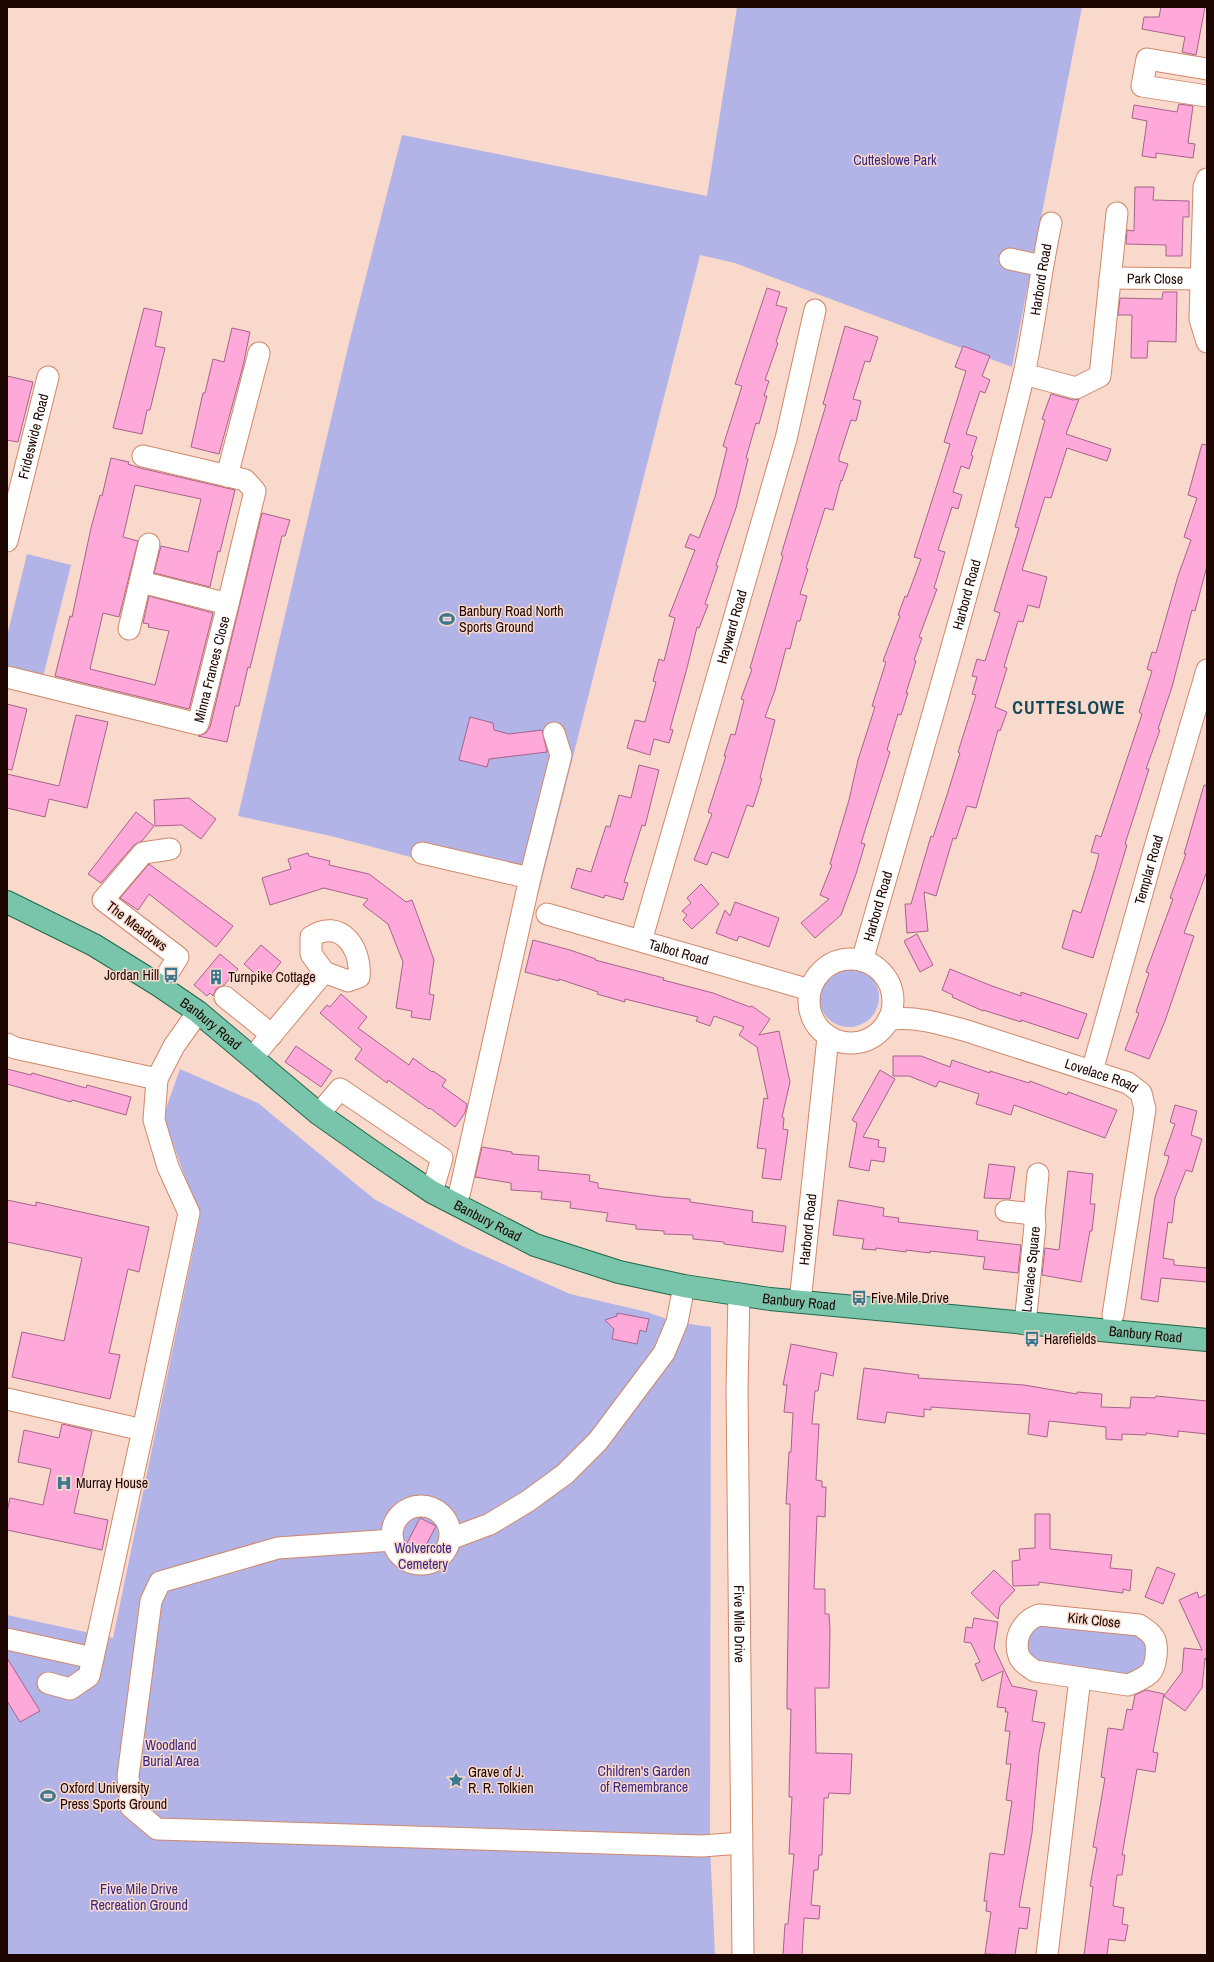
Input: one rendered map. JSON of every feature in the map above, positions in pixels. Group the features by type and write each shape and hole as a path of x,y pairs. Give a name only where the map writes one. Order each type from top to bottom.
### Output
{"main road":[{"name":"Banbury Road","path":"7,902 94,946 160,986 198,1012 319,1114 432,1192 535,1245 619,1272 684,1286 739,1294 800,1302 1207,1340"}],"street":[{"path":"1207,69 1147,59 1142,86 1207,96"},
{"name":"Park Close","path":"1207,180 1204,187 1200,279 1200,319 1207,342"},
{"path":"1024,374 1076,388 1100,376 1117,213"},
{"name":"Harbord Road","path":"862,961 969,585 1024,374 1042,266 1051,223"},
{"path":"1010,259 1042,266"},
{"name":"Park Close","path":"1110,278 1200,279"},
{"name":"Hayward Road","path":"641,941 786,439 815,310"},
{"path":"227,476 259,353"},
{"name":"Frideswide Road","path":"7,541 48,377"},
{"path":"143,456 245,480 255,491 228,604"},
{"path":"129,629 150,544"},
{"name":"Minna Frances Close","path":"7,677 198,724 228,604 141,582"},
{"name":"Templar Road","path":"1092,1071 1154,846 1207,670"},
{"path":"455,1204 530,878 560,755 554,733"},
{"name":"The Meadows","path":"160,986 178,957 103,900 143,853 170,849"},
{"path":"422,853 530,878"},
{"name":"Talbot Road","path":"547,914 810,990"},
{"path":"842,960 862,961 880,971 889,985 892,1000 888,1020 878,1033 865,1040 845,1043 828,1037 816,1026 812,1018 809,1004 810,990 819,974 829,965 842,960"},
{"path":"253,1057 324,972"},
{"path":"225,997 272,1036"},
{"path":"48,1683 70,1688 89,1676 189,1213 168,1167 154,1120 158,1079 174,1046 198,1012"},
{"name":"Lovelace Road","path":"888,1020 898,1018 940,1024 1128,1083 1141,1093 1145,1109 1113,1312"},
{"name":"Harbord Road","path":"800,1302 828,1037"},
{"path":"7,1044 15,1048 158,1079"},
{"path":"319,1114 340,1089 442,1158 432,1192"},
{"name":"Lovelace Square","path":"1024,1324 1035,1226 1034,1214 1038,1174"},
{"name":"Lovelace Square","path":"1006,1211 1034,1214"},
{"path":"450,1539 490,1524 528,1501 565,1474 598,1441 664,1353 677,1322 684,1286"},
{"name":"Five Mile Drive","path":"739,1294 737,1390 743,1955"},
{"path":"7,1398 143,1430"},
{"path":"419,1507 431,1509 441,1515 447,1523 450,1539 447,1548 441,1556 433,1562 424,1564 414,1563 403,1558 396,1551 392,1540 396,1521 409,1509 419,1507"},
{"path":"392,1540 278,1548 160,1582 151,1601 128,1776 131,1808 157,1829 702,1846 741,1843"},
{"name":"Kirk Close","path":"1039,1615 1124,1623 1139,1625 1149,1631 1155,1640 1156,1656 1151,1672 1140,1680 1128,1685 1080,1678 1035,1671 1025,1665 1019,1656 1018,1641 1021,1626 1031,1618 1039,1615"},
{"path":"7,1639 93,1658"},
{"path":"1047,1955 1080,1678"}],"green space":[{"name":"Banbury Road North Sports Ground","path":"737,7 1082,7 1012,367 735,263 700,255 539,891 331,836 238,816 349,343 402,135 707,196"},
{"path":"27,554 71,565 42,681 7,672 7,636"},
{"path":"843,967 855,967 871,975 877,985 879,997 877,1009 871,1019 855,1027 843,1027 827,1019 819,1003 819,991 827,975"},
{"name":"Wolvercote Cemetery","path":"180,1069 258,1103 374,1199 462,1246 570,1294 647,1312 675,1322 711,1327 710,1845 715,1955 7,1955 7,1615 113,1638 200,1217 163,1117"},
{"path":"1041,1622 1135,1632 1144,1642 1147,1651 1146,1660 1141,1673 1129,1677 1040,1665 1028,1655 1027,1644 1033,1629"}],"building":[{"path":"1161,7 1205,7 1196,55 1182,52 1185,37 1142,29 1144,17 1159,17"},
{"path":"1179,104 1193,106 1188,143 1195,144 1193,158 1156,153 1156,158 1142,156 1147,121 1132,118 1134,105 1177,112"},
{"path":"1135,187 1154,187 1153,200 1189,201 1189,217 1183,217 1182,256 1166,256 1166,245 1126,244 1127,230 1134,231"},
{"path":"767,288 780,292 776,305 787,308 776,342 778,343 765,380 769,381 764,396 767,396 759,424 756,423 746,458 748,459 736,508 716,565 718,566 705,604 708,605 699,628 697,627 670,729 673,730 669,743 654,739 650,755 627,748 635,720 645,722 656,682 653,681 659,659 664,661 675,618 669,616 695,550 685,547 690,534 699,538 715,497 727,448 723,446 742,386 735,384"},
{"path":"1163,292 1177,292 1176,342 1148,341 1147,358 1131,358 1132,315 1118,315 1120,298 1162,299"},
{"path":"144,308 162,312 155,346 165,348 150,410 147,410 142,434 113,428"},
{"path":"845,326 878,337 870,362 865,361 853,399 861,401 856,421 851,420 839,457 839,461 848,464 842,481 841,480 833,510 825,508 806,568 808,569 800,594 807,596 800,621 797,621 790,649 786,648 775,690 765,717 775,720 760,778 762,779 753,807 747,805 728,858 712,852 707,865 694,860 712,814 708,812 726,756 724,756 731,734 735,735 744,700 741,699 752,669 750,668 783,556 781,555 826,405 823,404"},
{"path":"232,328 250,332 243,366 219,454 191,447 203,393 205,393 213,359 224,362"},
{"path":"963,346 990,356 982,376 990,380 985,393 980,391 966,434 977,437 971,455 973,456 969,469 961,466 953,492 962,495 958,509 952,507 938,550 945,552 934,588 937,589 919,637 922,638 914,660 916,661 906,693 908,693 901,715 898,714 887,750 890,752 861,843 865,844 856,874 841,915 815,938 801,923 829,899 820,895 832,865 830,864 849,800 858,760 875,707 872,706 886,662 883,661 900,616 898,615 905,596 907,597 921,559 914,557 950,444 944,442 966,371 955,367"},
{"path":"7,376 33,382 18,442 7,440"},
{"path":"1051,394 1073,400 1079,399 1066,434 1111,449 1107,461 1067,448 1051,498 1045,497 1022,570 1047,577 1039,608 1028,605 1023,622 1018,621 1004,667 1007,668 995,707 1007,712 1000,731 998,730 976,808 967,806 956,839 953,838 936,896 924,892 928,931 907,933 905,904 911,904 931,836 933,837 960,753 958,752 976,695 972,694 977,677 972,676 977,659 985,661 1000,613 994,611 1019,528 1015,527 1045,420 1042,419"},
{"path":"1202,444 1207,445 1207,566 1195,611 1192,610 1172,687 1158,729 1160,730 1146,769 1149,769 1125,844 1127,845 1093,958 1062,948 1073,910 1081,913 1095,869 1099,854 1091,852 1096,835 1101,837 1142,714 1139,712 1152,671 1147,669 1152,652 1156,653 1178,576 1191,540 1184,537 1197,498 1188,495"},
{"path":"111,458 129,462 128,464 140,468 235,490 220,552 218,551 210,587 154,573 161,546 188,552 201,499 135,485 123,537 138,541 119,617 103,613 90,669 155,685 169,631 148,627 149,624 143,623 149,596 213,613 189,709 55,676 70,616 72,617 91,528 100,495 102,496"},
{"path":"262,513 290,520 285,536 282,536 250,668 248,667 239,706 235,706 227,742 198,736 206,733 210,727"},
{"path":"7,704 27,709 12,770 7,769"},
{"path":"76,715 108,722 87,808 49,799 45,817 7,808 7,774 59,786"},
{"path":"470,717 493,723 494,730 509,734 542,730 547,752 489,759 487,767 459,760"},
{"path":"639,765 659,770 645,826 642,825 624,882 628,883 623,900 605,895 604,898 571,888 577,868 591,872 606,826 610,827 619,795 631,798"},
{"path":"1204,785 1207,785 1207,871 1184,933 1194,936 1165,1021 1149,1059 1125,1050 1139,1013 1136,1012 1149,973 1146,972 1173,899 1170,898 1186,854 1184,854"},
{"path":"189,798 216,819 201,839 182,825 155,826 154,800"},
{"path":"136,812 154,826 142,841 134,845 101,883 88,874"},
{"path":"308,853 309,856 330,861 329,865 369,874 406,902 412,900 434,960 429,994 434,995 430,1020 411,1017 412,1011 396,1008 403,962 388,924 363,905 368,899 324,888 270,905 262,878 291,869 288,859"},
{"path":"149,864 233,926 216,947 149,894 138,910 120,898"},
{"path":"701,884 719,904 692,929 683,920 687,915 682,911 691,903 687,898"},
{"path":"735,902 779,918 769,947 739,936 737,941 716,933 725,910 730,916"},
{"path":"917,934 933,965 920,972 904,941"},
{"path":"533,940 570,950 596,959 595,960 664,978 663,980 713,993 750,1007 752,1006 770,1019 759,1035 779,1031 790,1082 782,1117 784,1118 783,1129 788,1130 781,1180 762,1178 766,1149 757,1148 764,1098 768,1099 757,1047 739,1035 744,1027 714,1016 710,1026 696,1021 698,1017 625,999 625,1002 597,994 598,992 559,979 559,981 525,972"},
{"path":"261,945 281,962 265,982 244,964"},
{"name":"Turnpike Cottage","path":"220,954 238,969 224,985 216,989 213,996 210,993 207,996 194,985"},
{"path":"950,969 1021,996 1021,992 1087,1014 1078,1039 1021,1020 1021,1022 983,1011 952,997 953,995 942,990"},
{"path":"341,994 367,1017 358,1028 409,1065 413,1058 446,1080 442,1086 467,1104 465,1113 455,1127 388,1080 387,1083 355,1059 362,1049 320,1013 327,1005 330,1007"},
{"path":"296,1046 332,1071 321,1087 285,1062"},
{"path":"893,1056 921,1056 950,1067 952,1060 990,1073 990,1071 1029,1083 1030,1081 1067,1095 1068,1092 1117,1110 1105,1138 1014,1105 1011,1115 976,1104 979,1094 939,1081 936,1087 909,1076 893,1076"},
{"path":"7,1069 31,1075 32,1073 86,1088 87,1085 131,1097 126,1115 72,1100 71,1102 7,1084"},
{"path":"880,1070 895,1079 863,1137 879,1140 878,1147 886,1148 884,1162 871,1160 869,1171 849,1167 857,1123 852,1120"},
{"path":"1175,1105 1197,1111 1191,1135 1202,1139 1192,1172 1186,1170 1175,1198 1172,1223 1168,1222 1163,1258 1174,1260 1174,1265 1207,1268 1207,1282 1161,1278 1158,1302 1141,1299 1155,1197 1169,1156 1164,1155 1175,1124 1170,1122"},
{"path":"482,1147 512,1152 512,1154 539,1156 538,1170 590,1175 589,1181 598,1183 598,1188 663,1197 690,1199 690,1202 753,1211 752,1222 786,1226 783,1252 724,1244 724,1242 693,1239 693,1235 664,1234 664,1231 636,1229 636,1225 606,1221 608,1213 570,1208 571,1202 541,1199 542,1192 511,1190 511,1183 475,1177"},
{"path":"989,1164 1015,1167 1010,1199 984,1198"},
{"path":"1068,1171 1093,1174 1090,1204 1095,1204 1092,1231 1090,1231 1081,1282 1042,1275 1045,1248 1059,1250"},
{"path":"7,1200 36,1206 36,1202 149,1227 139,1272 128,1269 109,1353 120,1355 110,1399 12,1377 22,1332 64,1341 82,1258 7,1242"},
{"path":"838,1200 884,1208 883,1216 899,1218 898,1222 978,1231 977,1240 1021,1245 1018,1273 983,1269 985,1257 930,1251 930,1253 906,1250 906,1252 876,1248 876,1250 862,1249 864,1239 833,1235"},
{"path":"617,1313 649,1319 646,1332 640,1330 637,1344 612,1339 614,1329 605,1320 617,1316"},
{"path":"791,1344 837,1353 833,1376 821,1373 818,1391 815,1391 812,1424 819,1424 816,1480 822,1481 822,1487 826,1487 825,1517 817,1516 814,1589 825,1589 825,1614 829,1614 830,1630 829,1688 815,1688 816,1753 852,1754 850,1794 829,1793 828,1798 824,1798 822,1855 819,1855 818,1870 814,1870 811,1905 820,1906 819,1919 804,1918 802,1955 783,1955 785,1924 788,1924 794,1854 789,1854 792,1797 789,1797 791,1709 787,1709 790,1504 786,1504 793,1413 784,1412 787,1385 783,1385"},
{"path":"864,1368 919,1375 918,1378 1024,1385 1077,1394 1077,1392 1102,1394 1101,1407 1130,1408 1131,1397 1155,1398 1156,1396 1207,1401 1207,1434 1178,1431 1178,1437 1146,1433 1146,1435 1122,1434 1122,1440 1106,1439 1106,1427 1049,1421 1047,1437 1028,1434 1030,1414 931,1407 931,1410 924,1409 924,1417 887,1412 885,1423 857,1419"},
{"name":"Murray House","path":"62,1424 92,1431 74,1513 108,1520 102,1550 7,1530 7,1512 10,1498 43,1505 51,1469 18,1462 24,1430 59,1438"},
{"path":"1035,1514 1050,1514 1050,1549 1112,1555 1110,1568 1132,1570 1130,1591 1123,1589 1123,1593 1039,1582 1039,1585 1013,1586 1012,1561 1020,1560 1019,1549 1035,1548"},
{"path":"420,1518 436,1526 422,1553 406,1545"},
{"path":"1157,1567 1175,1574 1163,1604 1145,1597"},
{"path":"994,1570 1015,1590 1000,1606 998,1619 971,1593"},
{"path":"1197,1592 1199,1598 1207,1594 1207,1662 1205,1658 1202,1688 1185,1711 1164,1696 1182,1672 1184,1648 1202,1650 1179,1600"},
{"path":"974,1618 998,1622 994,1648 1012,1686 1037,1691 1032,1721 1045,1723 1039,1753 1032,1833 1019,1907 1030,1908 1027,1929 1019,1928 1015,1955 985,1954 991,1912 986,1911 987,1901 984,1901 990,1853 1004,1855 1012,1801 1006,1800 1011,1764 1006,1764 1010,1731 1005,1731 1008,1712 1005,1712 1006,1708 997,1707 1003,1671 982,1681 975,1664 980,1662 971,1643 964,1642 966,1627 972,1628"},
{"path":"7,1658 40,1711 20,1722 7,1701"},
{"path":"1146,1690 1164,1694 1153,1752 1158,1753 1155,1772 1137,1769 1122,1855 1125,1855 1122,1875 1117,1875 1113,1906 1124,1908 1122,1924 1128,1925 1125,1941 1109,1939 1107,1955 1084,1955 1093,1887 1090,1886 1097,1848 1093,1847 1105,1778 1101,1777 1108,1728 1123,1730 1127,1709 1132,1710 1135,1695"}],"place":[{"name":"Banbury Road North Sports Ground","path":"447,619"},
{"name":"Jordan Hill","path":"171,975"},
{"name":"Turnpike Cottage","path":"216,977"},
{"name":"Five Mile Drive","path":"859,1298"},
{"name":"Harefields","path":"1032,1339"},
{"name":"Murray House","path":"64,1483"},
{"name":"Grave of J. R. R. Tolkien","path":"456,1780"},
{"name":"Oxford University Press Sports Ground","path":"48,1796"}],"district":[{"name":"CUTTESLOWE","path":"1069,707"}],"park label":[{"name":"Cutteslowe Park","path":"895,160"},
{"name":"Woodland Burial Area","path":"171,1754"},
{"name":"Children's Garden of Remembrance","path":"644,1780"},
{"name":"Five Mile Drive Recreation Ground","path":"139,1898"}]}
